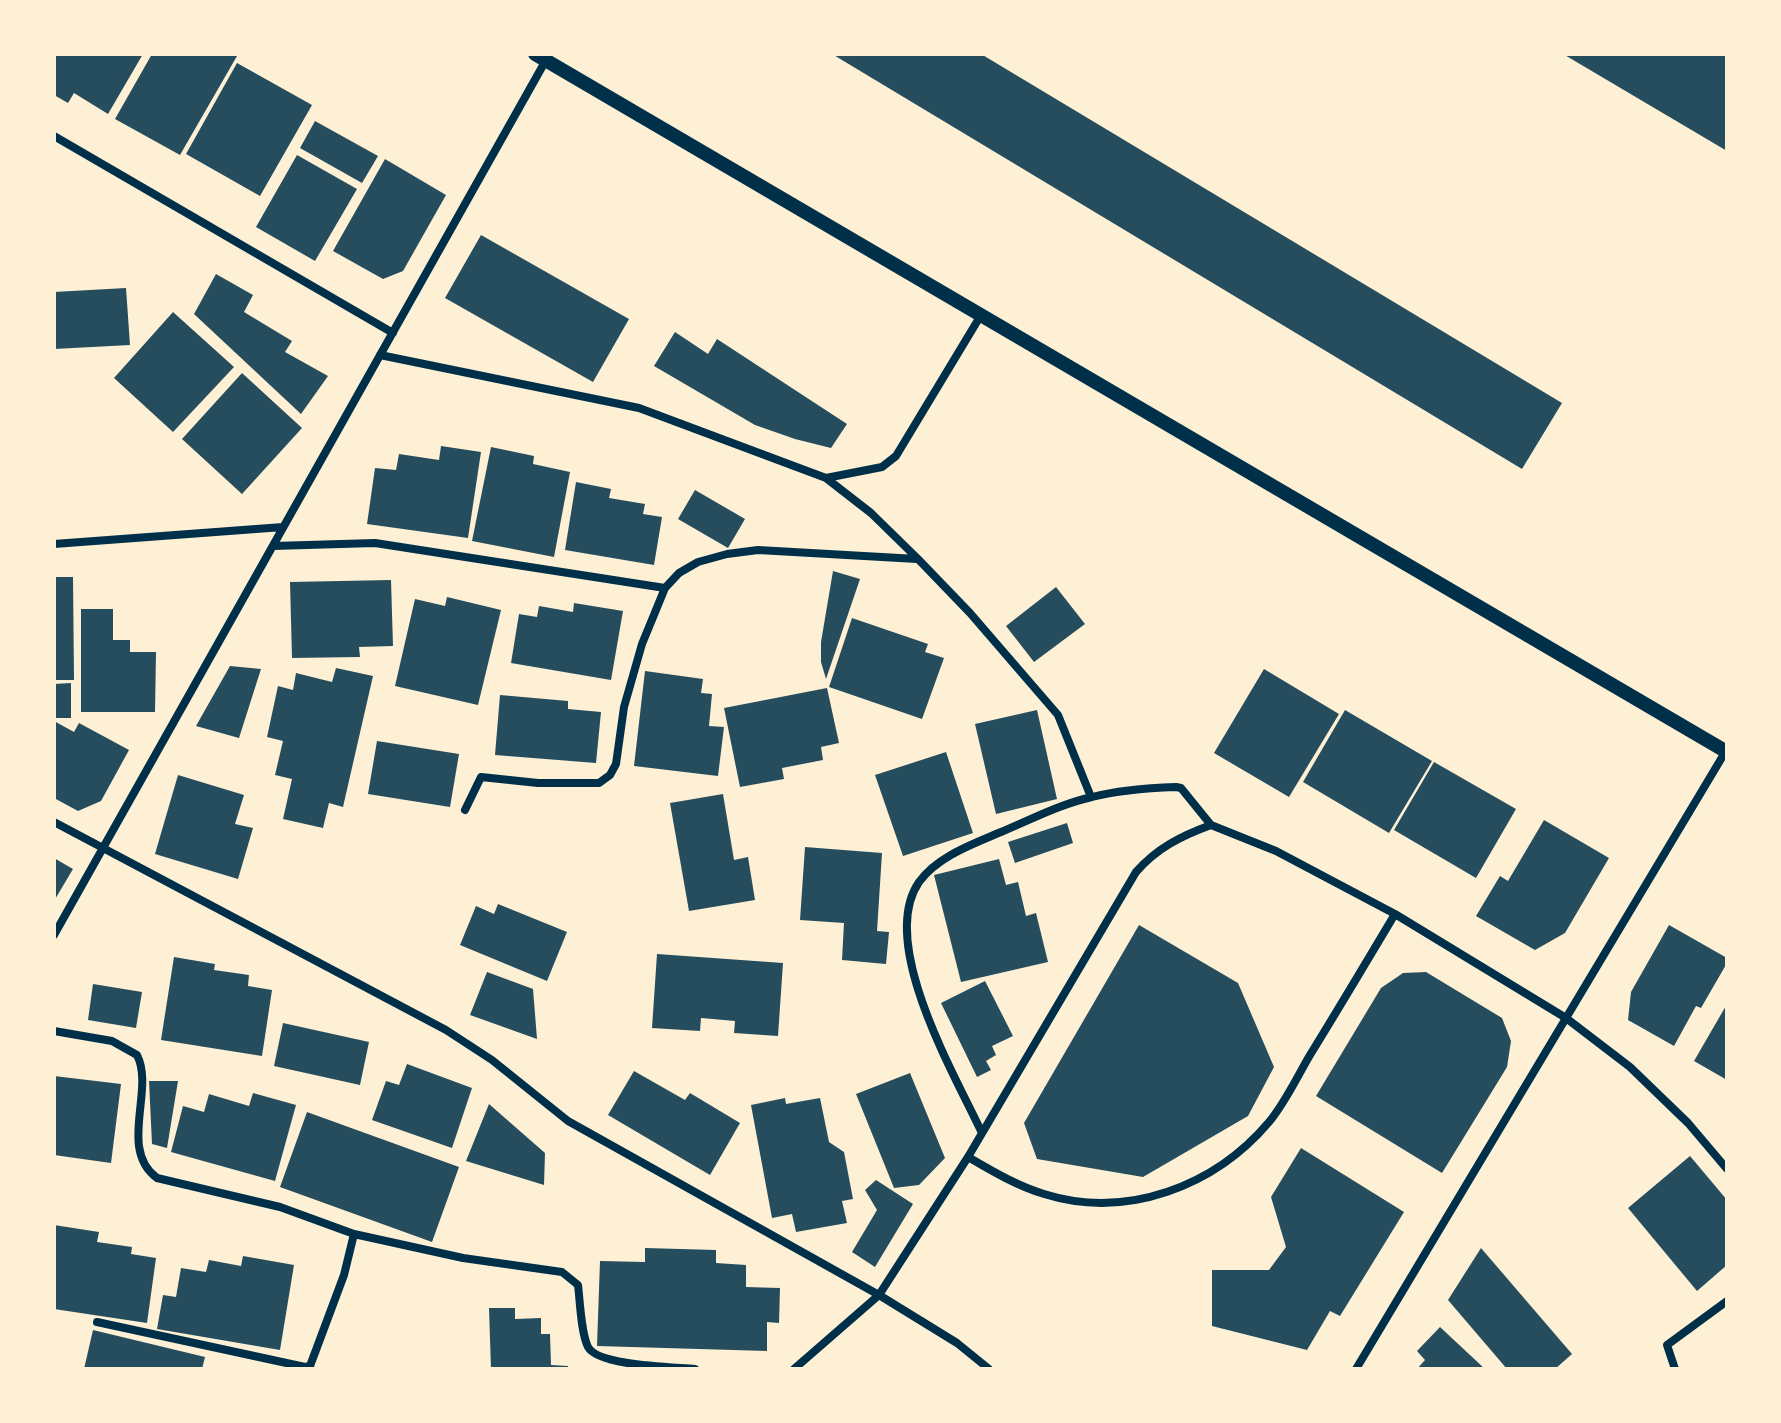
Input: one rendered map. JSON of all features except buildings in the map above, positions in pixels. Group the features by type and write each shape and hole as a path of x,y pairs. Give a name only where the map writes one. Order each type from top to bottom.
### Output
{"street":[{"path":"54,935 393,333 540,57 1727,750 1356,1369"},
{"path":"54,136 393,333"},
{"path":"826,478 882,467 896,456 981,315"},
{"path":"380,355 639,408 826,478 871,513 918,559 1058,715 1091,797"},
{"path":"54,544 283,527"},
{"path":"273,546 375,543 665,588"},
{"path":"465,810 481,777 538,783 599,783 610,775 616,764 624,707 642,644 665,588 679,573 698,562 758,550 918,559"},
{"path":"982,1133 931,1026 914,980 907,919 919,883 927,873 961,849 1091,797 1176,787 1184,792 1211,825 1276,851 1395,914 1566,1018 1630,1067 1688,1123 1727,1169"},
{"path":"54,822 446,1030 492,1060 568,1121 879,1295 957,1343 989,1369"},
{"path":"794,1369 879,1295 968,1157 1136,872 1158,850 1188,833 1211,825"},
{"path":"968,1157 1006,1179 1046,1195 1088,1201 1128,1201 1164,1193 1202,1178 1229,1162 1272,1119 1395,914"},
{"path":"54,1031 112,1041 137,1055 141,1069 141,1156 146,1169 157,1178 280,1207 354,1234 463,1258 562,1272 578,1285 587,1346 598,1356 695,1369"},
{"path":"97,1322 310,1366 344,1275 354,1234"},
{"path":"1675,1369 1667,1345 1727,1301"}]}
